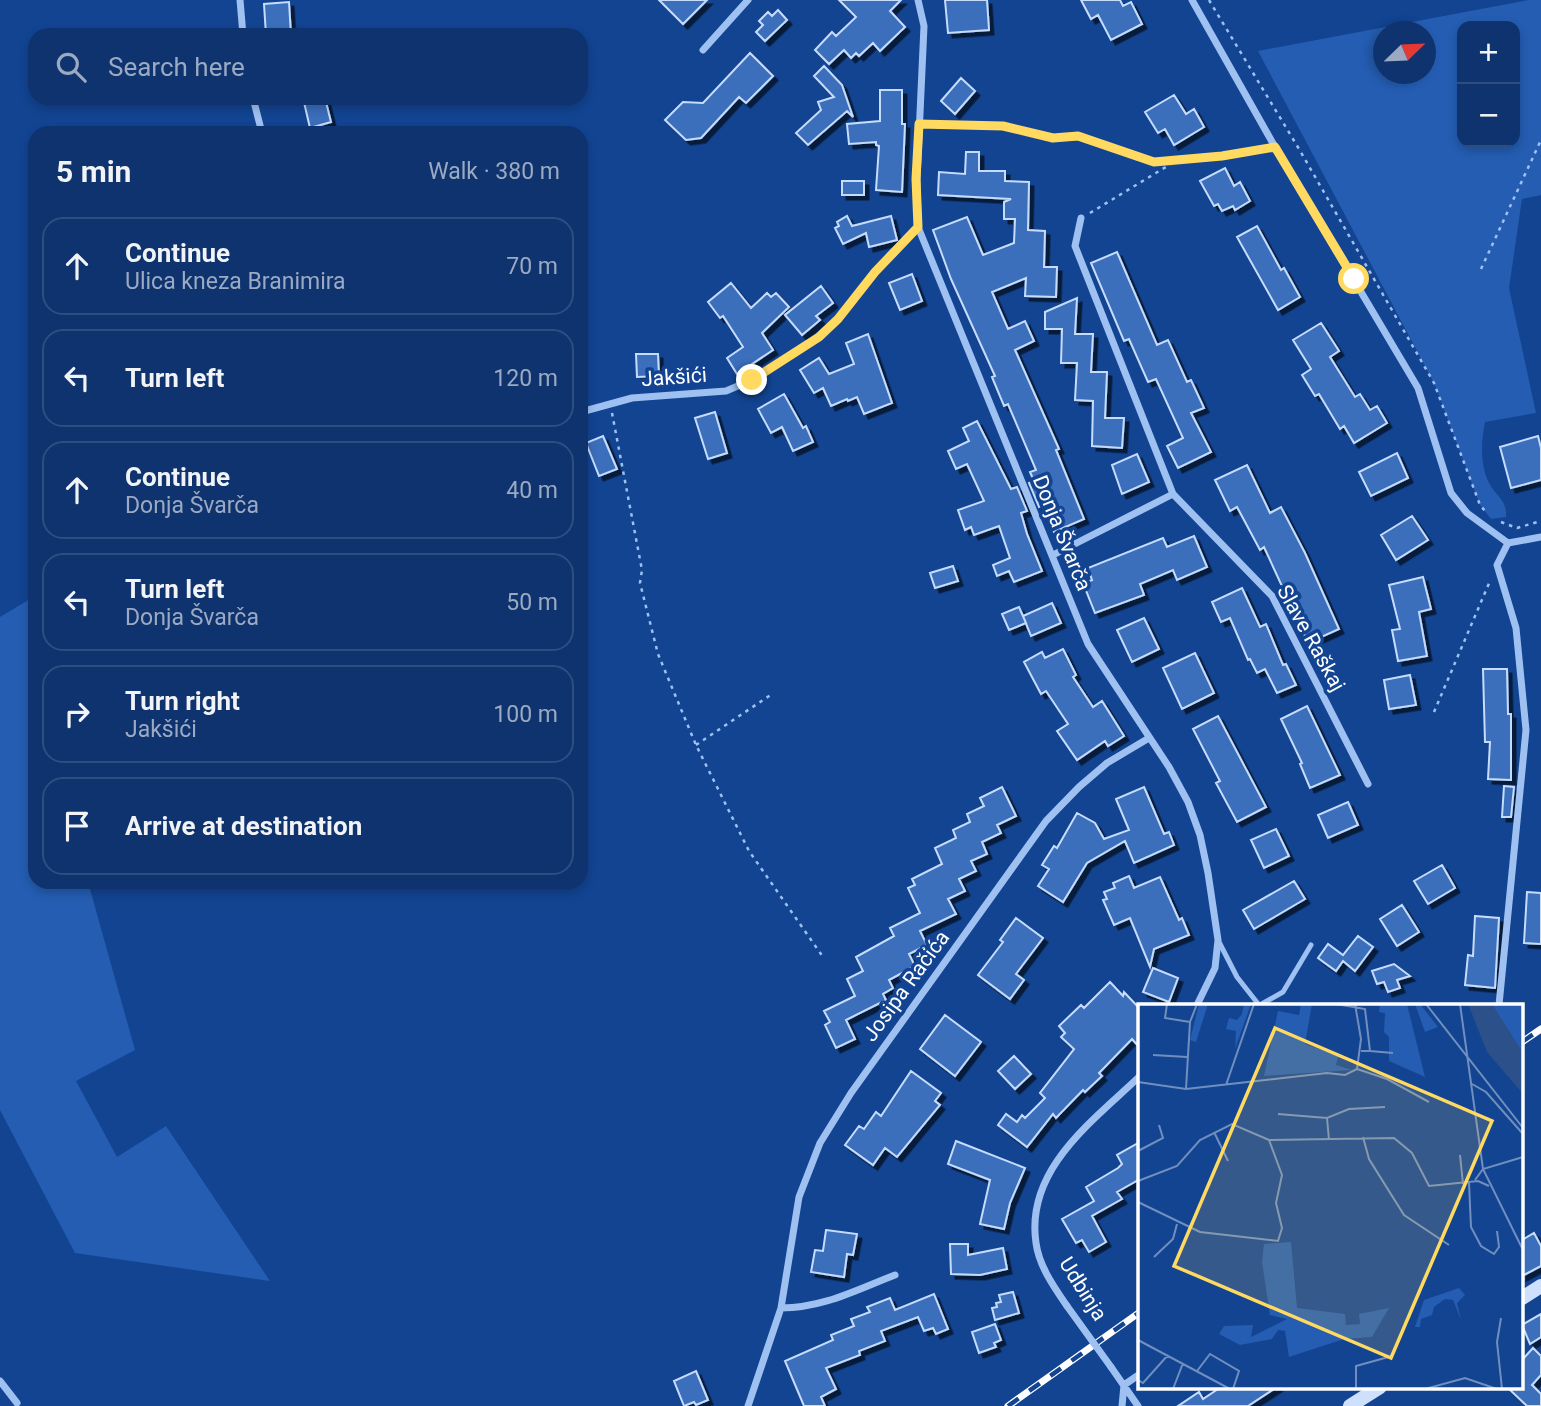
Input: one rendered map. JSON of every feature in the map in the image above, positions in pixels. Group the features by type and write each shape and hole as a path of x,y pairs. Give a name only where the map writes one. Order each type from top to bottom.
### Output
{"main road":[{"path":"1524,1296 1541,1286"},
{"path":"1350,1406 1378,1388"}],"street":[{"path":"240,0 242,28"},
{"path":"703,50 748,0"},
{"name":"Donja Švarča","path":"918,0 924,26 916,179 918,227 1088,644 1169,767 1188,802 1200,835 1218,940"},
{"path":"1192,0 1275,147 1418,388 1451,493 1467,513 1508,542 1541,537"},
{"path":"255,105 260,126"},
{"path":"919,124 1003,126"},
{"name":"Slave Raškaj","path":"1081,218 1075,246 1173,494 1272,596 1368,784"},
{"name":"Jakšići","path":"588,410 610,403 654,396 726,391 752,380 819,337 918,227"},
{"path":"1053,555 1173,494"},
{"path":"1499,1004 1526,730 1516,628 1497,565 1508,542"},
{"name":"Josipa Račića","path":"748,1406 781,1308 799,1197 820,1143 850,1093 1046,821 1107,762 1149,738"},
{"path":"1197,1004 1215,968 1218,940"},
{"name":"Udbinja","path":"1138,1078 1065,1148 1043,1183 1036,1214 1036,1244 1051,1283 1138,1406"},
{"path":"781,1308 805,1308 895,1275"},
{"path":"1122,1406 1124,1385 1138,1375"},
{"path":"0,1381 17,1403"}],"lane":[{"path":"1218,940 1237,977 1258,1004"},
{"path":"1261,1004 1283,992 1311,945"}],"path":[{"path":"1209,0 1299,149 1434,383 1480,505 1491,519 1517,528 1541,521"},
{"path":"1003,126 1053,138 1078,136 1154,162 1222,156 1275,147"},
{"path":"1481,269 1541,140"},
{"path":"1081,218 1177,160"},
{"path":"610,403 642,570 640,583 658,654 696,745 749,851 823,957"},
{"path":"1434,712 1497,565"},
{"path":"696,745 772,694"}],"shaded area":[{"path":"1528,0 1541,0 1541,195 1522,199 1509,288 1536,413 1485,422 1482,445 1486,476 1503,502 1506,517 1491,519 1480,505 1434,383 1258,51 1373,29 1373,84 1436,84 1436,21 1417,21"},
{"path":"28,600 28,889 90,889 135,1050 76,1081 117,1157 166,1126 270,1281 75,1253 0,1110 0,617"}],"building":[{"path":"659,0 707,0 683,24"},
{"path":"839,0 901,0 890,11 905,27 880,51 873,43 859,56 856,53 851,58 844,50 829,64 815,50 832,32 836,36 856,17"},
{"path":"945,0 987,0 989,30 948,33"},
{"path":"1081,0 1120,0 1123,6 1131,2 1142,24 1111,40 1098,15 1091,19"},
{"path":"289,2 291,28 266,28 264,4"},
{"path":"778,10 787,20 765,41 756,32 763,25 759,21 768,12 772,16"},
{"path":"750,53 773,76 746,103 739,97 701,138 686,140 665,120 683,102 703,103"},
{"path":"824,66 842,85 853,117 847,111 808,145 796,133 821,110 818,102 834,97 814,76"},
{"path":"961,78 975,91 955,114 941,101"},
{"path":"880,90 902,90 902,124 905,124 902,192 876,190 879,146 876,142 849,144 847,124 880,121"},
{"path":"1174,95 1186,114 1194,109 1204,127 1174,145 1165,129 1158,133 1145,112"},
{"path":"305,105 327,105 331,122 310,126"},
{"path":"966,152 979,152 979,171 1005,171 1005,181 1029,182 1028,230 1045,231 1044,267 1057,267 1056,297 1025,296 1026,278 992,292 1008,329 1025,321 1034,341 1015,350 1059,449 1056,450 1084,519 1054,532 1043,505 1039,507 1029,483 1034,481 1030,472 1036,470 1008,404 1004,406 992,377 995,376 951,279 933,230 967,217 983,255 1014,243 1015,219 1004,219 1004,202 1011,199 938,195 939,172 965,174"},
{"path":"1225,168 1234,186 1240,182 1250,201 1235,210 1233,206 1222,211 1218,204 1214,206 1200,181"},
{"path":"842,181 864,181 864,195 842,195"},
{"path":"847,216 852,226 891,216 897,240 869,247 866,233 843,244 835,228 839,226 837,222"},
{"path":"1257,226 1281,270 1284,268 1300,297 1278,310 1237,237"},
{"path":"1117,252 1157,345 1168,340 1187,382 1191,380 1204,408 1191,413 1211,452 1178,468 1167,446 1183,438 1156,379 1148,382 1129,339 1124,341 1091,263"},
{"path":"912,274 922,301 900,310 889,283"},
{"path":"731,283 751,308 767,293 771,297 776,293 789,307 762,333 773,350 737,374 727,358 743,347 723,316 720,318 708,302"},
{"path":"821,286 833,303 816,316 820,320 802,335 785,315"},
{"path":"1077,298 1075,334 1093,334 1091,372 1107,372 1105,418 1124,418 1122,448 1092,446 1093,401 1075,400 1077,363 1061,363 1062,329 1045,329 1045,312"},
{"path":"1321,323 1339,351 1330,357 1355,397 1360,394 1370,410 1377,406 1387,423 1354,443 1344,426 1340,429 1319,394 1315,396 1302,375 1311,369 1293,340"},
{"path":"868,334 892,403 864,414 857,397 831,406 823,388 814,393 800,370 819,358 829,374 854,364 846,343"},
{"path":"636,354 658,354 659,376 637,377"},
{"path":"784,394 803,428 806,426 813,442 793,451 782,427 771,433 758,409"},
{"path":"715,412 727,453 708,459 695,418"},
{"path":"977,421 1011,489 1017,487 1027,511 1021,513 1027,534 1042,571 1014,582 1009,571 997,576 993,565 1010,558 999,526 974,535 971,527 965,530 958,510 984,501 967,464 956,469 948,451 969,441 963,428"},
{"path":"603,436 617,469 599,476 588,442"},
{"path":"1538,436 1541,448 1541,480 1511,488 1500,447"},
{"path":"1397,453 1408,478 1371,496 1359,472"},
{"path":"1137,454 1149,482 1122,494 1112,465"},
{"path":"1247,465 1270,513 1281,507 1339,629 1308,643 1264,547 1260,550 1237,507 1230,511 1215,480"},
{"path":"1412,516 1428,540 1396,560 1381,535"},
{"path":"1194,536 1207,567 1177,580 1173,570 1140,584 1144,595 1095,613 1083,583 1092,580 1088,568 1163,538 1167,547"},
{"path":"953,566 958,581 935,588 930,573"},
{"path":"1423,577 1431,609 1419,612 1427,656 1398,661 1392,630 1400,629 1389,585"},
{"path":"1242,588 1260,627 1266,624 1283,665 1286,664 1296,685 1277,693 1265,669 1257,673 1250,659 1248,660 1230,618 1221,622 1212,602"},
{"path":"1052,603 1061,623 1031,636 1023,616"},
{"path":"1019,607 1026,623 1009,630 1002,614"},
{"path":"1144,618 1159,649 1132,662 1117,630"},
{"path":"1063,649 1076,675 1073,677 1093,707 1102,701 1124,736 1108,746 1105,741 1077,760 1057,731 1068,724 1046,691 1041,694 1024,662 1042,652 1045,658"},
{"path":"1195,653 1214,693 1182,709 1163,668"},
{"path":"1483,669 1507,669 1508,714 1511,714 1511,780 1488,779 1490,742 1485,742"},
{"path":"1410,675 1416,705 1389,709 1384,680"},
{"path":"1307,706 1340,775 1310,788 1300,764 1302,763 1281,719"},
{"path":"1218,716 1266,807 1237,822 1216,783 1220,781 1193,729"},
{"path":"1504,786 1514,787 1511,817 1502,817"},
{"path":"1002,787 1016,816 997,825 1001,833 982,842 987,854 971,861 976,871 959,879 965,891 948,899 956,914 920,931 927,945 909,954 915,966 889,980 893,988 883,994 886,1000 846,1020 855,1039 836,1048 825,1025 830,1022 824,1011 855,996 847,979 863,971 856,957 894,936 890,928 920,913 908,888 915,885 912,879 942,864 935,848 956,838 953,830 970,822 967,814 984,806 980,798"},
{"path":"1144,787 1164,834 1169,832 1174,845 1134,863 1125,841 1087,863 1063,902 1038,886 1049,869 1042,865 1054,846 1057,848 1077,813 1095,823 1104,839 1129,830 1116,799"},
{"path":"1348,802 1358,825 1328,838 1318,815"},
{"path":"1276,829 1289,856 1264,868 1251,840"},
{"path":"1442,865 1455,888 1428,904 1414,881"},
{"path":"1129,876 1134,888 1160,877 1179,920 1182,918 1189,935 1154,949 1150,967 1130,918 1114,925 1103,900 1107,899 1104,892 1115,888 1113,883"},
{"path":"1294,881 1305,899 1254,929 1243,910"},
{"path":"1527,892 1541,893 1541,944 1524,943"},
{"path":"1402,905 1419,932 1397,946 1380,919"},
{"path":"1475,916 1499,918 1495,988 1465,985 1468,955 1473,956"},
{"path":"1016,918 1043,938 1016,974 1024,980 1010,999 978,975 1003,942 1000,940"},
{"path":"1358,936 1373,947 1355,971 1343,961 1336,971 1318,958 1328,944 1343,955"},
{"path":"1394,964 1410,976 1397,980 1400,988 1388,992 1384,982 1377,984 1372,971"},
{"path":"1153,968 1178,978 1169,1002 1143,992"},
{"path":"1110,982 1138,1007 1138,1046 1132,1039 1099,1073 1102,1076 1085,1092 1083,1090 1056,1118 1053,1114 1027,1147 998,1125 1006,1114 1017,1122 1022,1115 1025,1118 1045,1098 1040,1093 1074,1049 1061,1037 1065,1033 1059,1026 1081,1005 1084,1008"},
{"path":"945,1015 981,1042 955,1076 920,1049"},
{"path":"1014,1056 1031,1074 1015,1089 998,1071"},
{"path":"911,1071 941,1093 935,1101 940,1105 897,1157 885,1148 873,1165 845,1145 859,1126 864,1129 876,1112 881,1116"},
{"path":"956,1141 1025,1168 1010,1203 1004,1229 980,1224 990,1180 948,1164"},
{"path":"1138,1143 1138,1180 1117,1192 1122,1199 1092,1216 1106,1242 1089,1252 1082,1240 1076,1243 1062,1219 1094,1201 1086,1187 1122,1164 1117,1155"},
{"path":"826,1230 857,1234 853,1255 847,1254 844,1277 811,1272 815,1250 823,1251"},
{"path":"1534,1233 1541,1246 1541,1266 1524,1275 1524,1239"},
{"path":"950,1244 968,1244 968,1255 1003,1248 1007,1269 980,1275 951,1274"},
{"path":"1013,1292 1019,1313 995,1320 992,1308 1001,1302 999,1295"},
{"path":"934,1294 948,1329 936,1334 933,1328 924,1331 918,1317 881,1331 885,1341 859,1351 860,1355 826,1368 836,1389 821,1397 825,1406 804,1406 785,1361 833,1340 831,1335 854,1326 851,1319 870,1312 867,1307 890,1298 895,1310"},
{"path":"1541,1314 1541,1337 1530,1344 1524,1324"},
{"path":"995,1324 1001,1340 994,1343 996,1347 979,1353 972,1332"},
{"path":"1533,1348 1541,1356 1541,1375 1532,1385 1541,1394 1541,1406 1527,1406 1508,1388 1524,1388 1524,1358"},
{"path":"696,1371 708,1400 684,1406 674,1381"},
{"path":"1220,1388 1275,1388 1248,1406 1178,1406 1199,1392 1203,1399"}],"railway":[{"path":"1524,1041 1541,1029"},
{"path":"1008,1406 1138,1313"}],"route":[{"path":"752,380 819,337 918,227 916,179 919,124 1003,126 1053,138 1078,136 1154,162 1222,156 1275,147 1354,279"}]}
